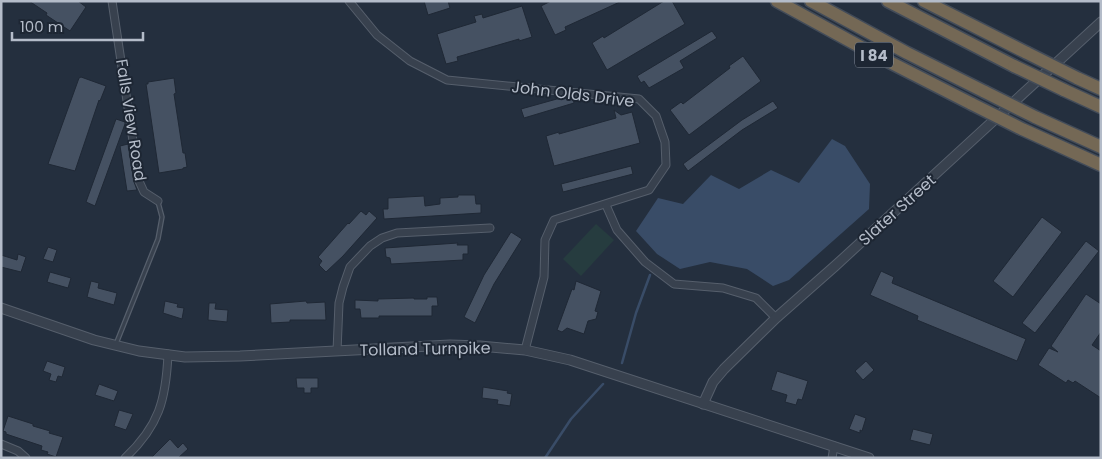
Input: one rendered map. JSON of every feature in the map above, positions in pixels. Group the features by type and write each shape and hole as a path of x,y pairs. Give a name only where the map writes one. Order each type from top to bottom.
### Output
{"highway":[{"name":"I 84","path":"777,1 870,52 972,104 1101,165"},
{"path":"811,1 899,49 1035,117 1101,147"},
{"path":"888,1 1014,66 1101,107"},
{"path":"924,1 1101,89"}],"street":[{"name":"Falls View Road","path":"112,1 139,181 146,193 158,201"},
{"name":"John Olds Drive","path":"349,1 377,35 410,61 447,80 639,98 656,116 664,142 666,166 649,190 554,220 545,240 544,277 525,350"},
{"name":"Slater Street","path":"703,404 713,382 724,369 776,318 1101,22"},
{"path":"606,205 617,230 645,262 674,284 723,288 756,298 776,318"},
{"path":"337,351 339,303 343,287 350,267 370,246 382,238 397,233 490,228"},
{"name":"Tolland Turnpike","path":"1,308 94,340 139,351 185,357 450,345 525,350 570,360 870,458"},
{"path":"126,458 145,438 160,411 166,386 168,354"},
{"path":"1,444 18,451 26,458"},
{"path":"832,458 834,446"}],"lane":[{"path":"115,345 158,239 162,216 158,201"}],"green space":[{"path":"596,224 614,240 581,276 563,259"}],"water":[{"path":"832,139 845,146 870,184 869,209 789,280 773,286 747,269 710,262 680,269 657,254 636,231 658,198 683,204 711,175 739,189 771,170 799,183"}],"building":[{"path":"29,1 78,1 86,7 70,31"},
{"path":"424,1 448,1 450,8 428,15"},
{"path":"551,1 622,1 565,27 566,30 555,35 541,6"},
{"path":"664,1 672,1 685,24 607,70 592,43 603,36 604,38"},
{"path":"522,6 532,37 457,57 458,61 446,64 437,34 476,22 474,16 482,14 483,18"},
{"path":"712,31 717,38 680,61 684,68 649,88 644,81 641,83 637,76"},
{"path":"743,56 761,81 689,135 670,110 681,102 683,104"},
{"path":"81,77 106,86 99,100 75,171 48,164 79,78"},
{"path":"174,78 176,93 174,94 187,167 159,173 146,84 148,82"},
{"path":"564,97 573,98 574,103 524,118 521,109"},
{"path":"773,101 778,108 742,130 688,171 683,164 742,120"},
{"path":"614,110 621,115 632,112 640,143 554,166 546,136 616,118"},
{"path":"116,119 125,122 125,124 95,206 86,202"},
{"path":"128,144 137,190 127,191 120,146"},
{"path":"631,166 633,174 563,192 561,184"},
{"path":"458,195 475,195 476,204 481,204 481,213 384,219 383,209 388,209 388,198 424,196 425,206 440,204 440,198 458,197"},
{"path":"361,211 366,215 369,211 377,218 326,272 319,265 322,261 318,257"},
{"path":"1042,217 1062,232 1013,297 993,281"},
{"path":"511,232 522,239 494,284 475,323 464,317 484,275"},
{"path":"1086,241 1099,251 1035,333 1022,323"},
{"path":"458,243 457,245 468,245 468,254 463,254 463,260 391,264 390,258 386,257 385,248"},
{"path":"48,247 57,250 53,262 43,259"},
{"path":"18,254 26,257 21,272 1,267 1,255 17,260"},
{"path":"881,271 894,277 892,283 1026,339 1017,361 917,320 918,316 870,295"},
{"path":"50,272 71,278 68,288 47,282"},
{"path":"91,281 99,283 98,288 117,293 114,305 87,297"},
{"path":"576,281 601,291 595,311 598,312 596,319 588,321 584,334 567,328 562,332 557,330"},
{"path":"1086,294 1101,304 1101,332 1092,345 1101,351 1101,398 1075,381 1073,383 1068,380 1066,383 1038,365 1049,348 1058,352 1051,346"},
{"path":"427,297 437,297 438,306 432,306 432,316 361,318 360,309 355,309 355,300 427,299"},
{"path":"165,301 178,304 177,307 184,308 182,319 163,313"},
{"path":"306,301 307,303 325,302 326,320 290,320 290,322 271,323 270,304"},
{"path":"209,303 216,303 215,309 228,310 227,322 208,320"},
{"path":"47,361 65,367 62,377 58,376 56,382 49,380 51,374 43,371"},
{"path":"866,361 874,370 863,380 855,371"},
{"path":"777,371 808,381 802,400 798,399 796,405 785,402 787,395 771,390"},
{"path":"296,378 318,378 318,388 311,388 311,393 304,393 304,388 297,388"},
{"path":"99,384 118,391 114,401 95,395"},
{"path":"483,387 508,391 507,393 512,394 510,406 497,404 498,400 482,398"},
{"path":"119,410 133,414 126,430 114,426"},
{"path":"855,414 866,418 860,433 849,429"},
{"path":"8,416 63,437 56,457 41,450 42,446 6,434 3,431"},
{"path":"913,429 933,434 930,445 910,440"},
{"path":"170,439 178,448 183,443 188,449 178,458 151,458"}],"waterway":[{"path":"622,363 636,313 650,275"},
{"path":"545,458 571,419 603,384"}]}
